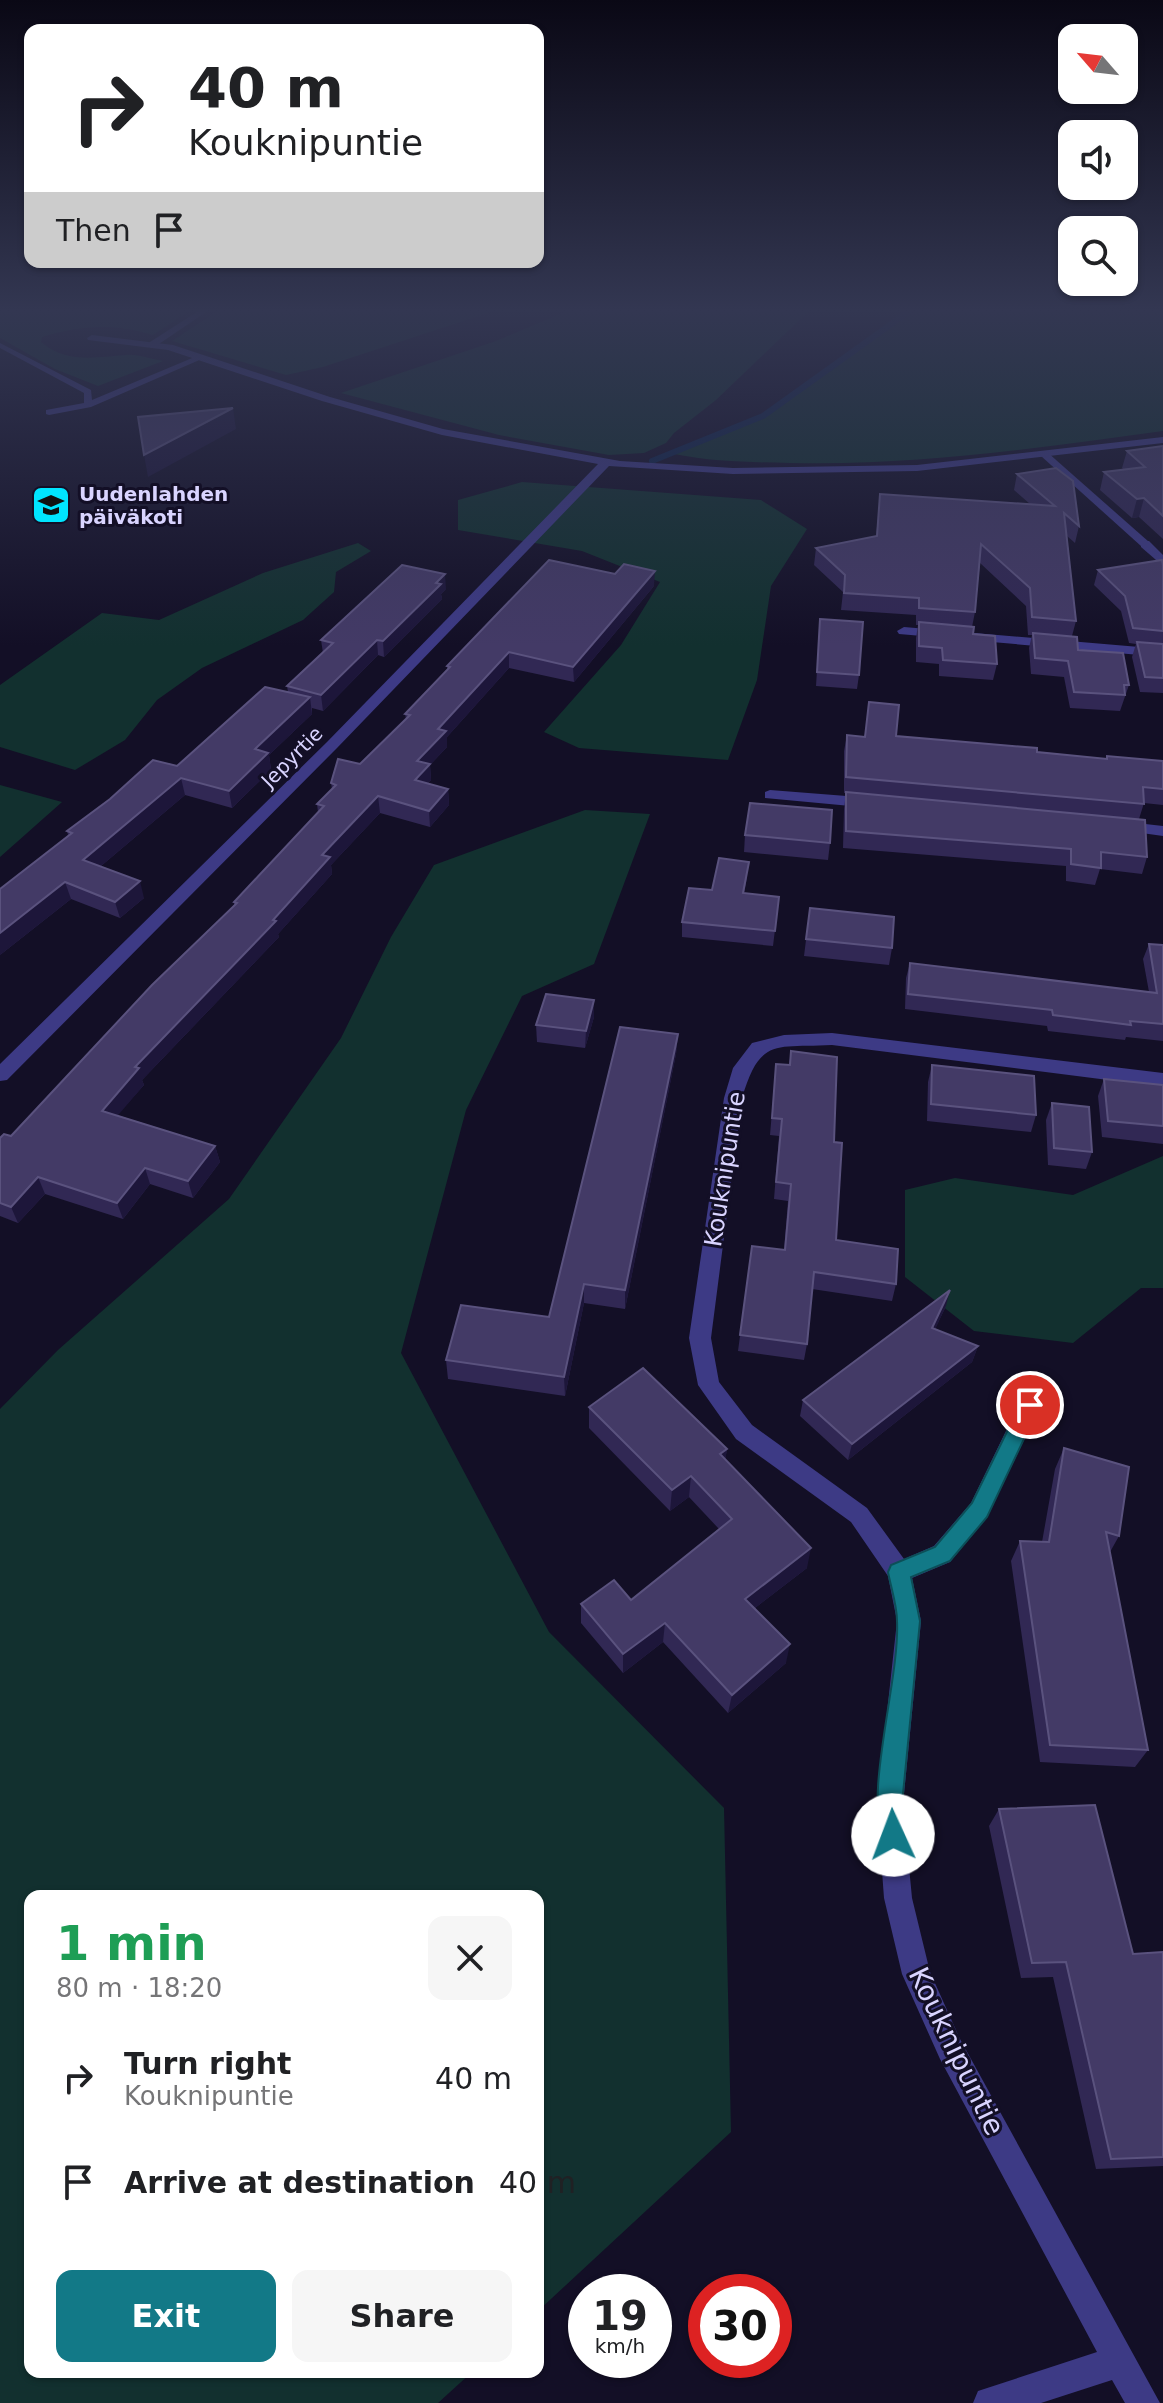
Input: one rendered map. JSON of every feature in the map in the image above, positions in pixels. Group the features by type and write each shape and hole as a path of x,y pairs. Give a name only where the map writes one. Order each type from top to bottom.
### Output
{"street":[{"path":"410,422 442,432 606,462 733,471 845,472 917,468 1163,440"},
{"name":"Jepyrtie","path":"0,1075 332,745 606,462"},
{"path":"1145,544 1163,562"},
{"path":"904,631 1163,653"},
{"path":"770,795 895,805"},
{"path":"1099,824 1163,831"},
{"name":"Kouknipuntie","path":"1143,2403 950,2049 916,1974 898,1898 890,1804 909,1621 899,1572 859,1515 744,1432 709,1385 700,1338 733,1098 742,1068 758,1047 784,1041 832,1039 1163,1080"},
{"path":"899,1572 942,1554 979,1510 1030,1405"},
{"path":"990,2403 1119,2361"}],"lane":[{"path":"1044,454 1145,544"}],"green space":[{"path":"451,422 688,422 666,443 644,453 609,455 499,435"},
{"path":"749,422 1163,422 1163,431 931,459 837,463 746,462 674,454"},
{"path":"522,482 761,500 807,529 771,586 757,680 728,760 579,748 544,732 621,645 660,582 582,551 458,530 458,500"},
{"path":"358,543 371,551 336,572 334,592 303,620 202,668 157,700 125,740 75,770 0,747 0,685 102,613 159,620 263,573"},
{"path":"0,785 62,802 0,857"},
{"path":"585,810 650,814 594,964 522,996 466,1110 401,1353 549,1632 724,1808 731,2132 578,2274 568,2274 568,2283 544,2305 544,1890 24,1890 24,2378 465,2378 438,2403 0,2403 0,1409 58,1350 229,1199 341,1038 391,937 434,865"},
{"path":"1163,1156 1163,1288 1141,1288 1073,1343 974,1331 905,1277 905,1190 955,1178 1073,1195"}],"building":[{"path":"139,422 206,422 144,455"},
{"path":"1163,446 1163,516 1144,498 1137,499 1104,472 1145,467 1127,451"},
{"path":"1056,468 1073,481 1079,526 1064,513 1076,621 1032,617 1030,588 981,544 975,612 919,608 919,598 844,593 845,575 816,548 877,536 880,494 1055,506 1017,474"},
{"path":"549,560 615,574 624,564 655,571 573,667 509,652 438,729 446,731 417,761 430,764 415,780 448,789 429,811 378,796 322,855 330,857 273,920 276,921 135,1067 139,1068 102,1111 215,1146 188,1181 145,1168 117,1203 38,1177 11,1207 0,1203 0,1138 4,1134 11,1136 152,985 237,903 234,902 324,806 317,804 336,785 331,783 338,759 360,764 410,715 405,714 450,667 447,666"},
{"path":"1162,560 1163,631 1133,628 1125,596 1098,570"},
{"path":"402,565 445,574 436,583 441,584 383,641 377,640 321,695 287,686 333,643 321,640"},
{"path":"820,619 863,622 859,675 817,672"},
{"path":"919,622 974,627 973,634 995,636 997,664 943,660 942,648 919,646"},
{"path":"1033,633 1077,637 1078,650 1123,653 1129,685 1124,685 1125,695 1074,692 1068,661 1035,658"},
{"path":"1137,642 1163,644 1163,678 1145,677"},
{"path":"265,687 310,697 255,749 268,753 229,791 181,778 83,860 140,881 115,902 65,882 0,933 0,889 72,833 67,831 110,799 153,760 177,766"},
{"path":"869,702 899,705 896,736 1037,748 1037,752 1107,759 1107,756 1163,761 1163,789 1143,787 1144,804 846,777 847,735 865,737"},
{"path":"846,792 1145,820 1147,857 1101,852 1101,868 1071,864 1071,849 846,831"},
{"path":"750,803 832,810 830,843 745,835"},
{"path":"719,858 749,862 743,893 779,897 775,931 682,922 689,888 712,890"},
{"path":"810,908 894,917 892,948 806,939"},
{"path":"1149,944 1163,945 1163,1024 1130,1021 1131,1025 1053,1015 1052,1010 908,994 910,963 1157,993"},
{"path":"546,994 594,1000 586,1031 536,1025"},
{"path":"620,1027 678,1034 625,1290 584,1284 564,1377 446,1360 461,1305 549,1317"},
{"path":"791,1051 837,1057 834,1142 842,1143 836,1240 898,1249 896,1284 814,1272 807,1344 740,1335 752,1246 785,1250 791,1184 776,1182 782,1119 772,1118 776,1064 790,1065"},
{"path":"932,1065 1034,1076 1036,1115 931,1104"},
{"path":"1104,1079 1163,1085 1163,1126 1108,1121"},
{"path":"1052,1103 1089,1107 1092,1152 1054,1148"},
{"path":"950,1290 932,1328 978,1346 852,1444 803,1400"},
{"path":"643,1368 727,1449 720,1454 811,1548 745,1599 790,1644 732,1695 665,1623 623,1654 581,1604 614,1580 631,1600 732,1519 691,1476 672,1490 589,1407"},
{"path":"1064,1448 1129,1467 1119,1536 1106,1532 1148,1750 1050,1745 1020,1541 1049,1542"},
{"path":"1095,1805 1133,1954 1163,1952 1163,2157 1111,2159 1066,1962 1032,1963 999,1809"}],"waterway":[{"path":"652,461 748,422"}],"place":[{"name":"Uudenlahden päiväkoti","path":"51,505"}],"route":[{"path":"893,1835 890,1804 906,1675 909,1621 899,1572 942,1554 979,1510 1030,1405"}]}
